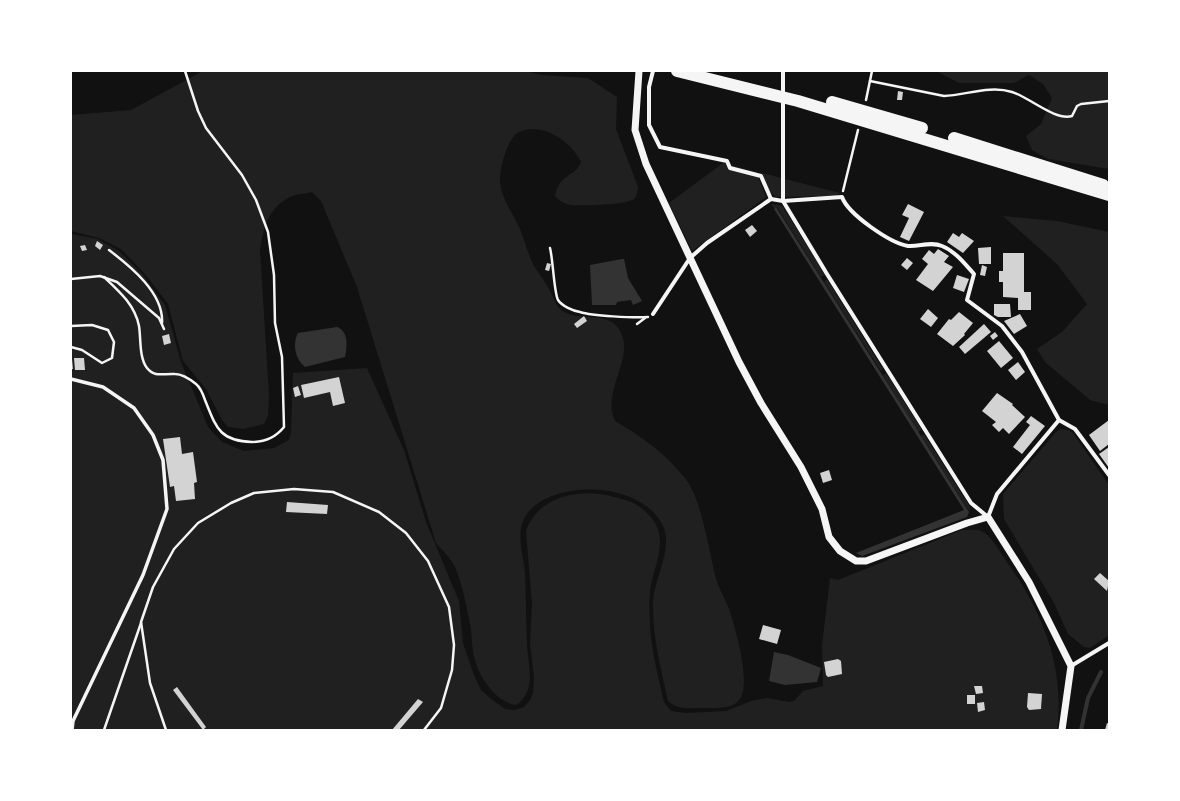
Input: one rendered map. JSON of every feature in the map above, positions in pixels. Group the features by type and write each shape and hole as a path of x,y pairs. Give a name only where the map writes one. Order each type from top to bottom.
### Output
{"highway":[{"path":"677,71 910,129 1109,195"},
{"path":"713,71 1109,186"}],"street":[{"path":"640,71 635,130 646,164 739,362 761,403 801,467 822,509 829,537 840,551 856,561 866,561 966,523 988,517"},
{"path":"653,71 649,87 649,125 660,147 727,161 730,168 761,176 771,199"},
{"path":"783,71 783,201 831,281 963,490 971,502 988,517 1029,582 1071,666 1062,730"},
{"path":"653,314 690,258 707,243 771,199 783,201 842,198 844,204 872,228 900,244 910,246 936,244 943,246 960,259 974,274 967,300 1002,326 1022,352 1059,420 1075,429 1109,474"},
{"path":"71,379 102,387 134,408 153,435 163,460 167,509 143,575 73,721 72,730"},
{"path":"988,517 998,494 1059,420"},
{"path":"1071,666 1109,644"}],"path":[{"path":"104,277 125,297 132,311 138,324 146,367 154,374 175,374 187,378 196,384 201,390 217,429 226,436 242,441 255,442 277,435 284,427 282,358 275,323 274,275 268,232 256,200 242,175 206,128 198,111 184,71"},
{"path":"865,103 872,71"},
{"path":"870,81 944,96 956,96 978,91 1005,90 1019,94 1062,116 1072,116 1077,106 1081,104 1109,101"},
{"path":"842,198 860,125"},
{"path":"550,248 554,264 556,293 558,300 563,305 580,312 646,317"},
{"path":"109,250 130,266 146,285 160,306 162,325"},
{"path":"71,279 100,276 117,282 159,318 164,329"},
{"path":"637,324 653,314"},
{"path":"71,326 92,325 108,330 114,342 112,358 102,363 82,350 71,347"},
{"path":"104,730 153,587 174,549 198,524 231,503 254,493 294,489 333,492 379,512 406,533 428,561 449,607 454,645 452,670 441,708 424,730"},
{"path":"141,622 150,683 166,730"}],"shaded area":[{"path":"203,71 524,71 542,75 588,78 617,97 616,129 638,187 634,199 623,203 593,205 571,205 560,201 555,196 557,188 564,179 575,171 581,162 571,147 555,135 537,129 528,129 519,132 515,135 507,147 500,177 501,189 505,201 520,229 532,262 559,308 575,316 594,317 612,322 618,328 623,338 623,358 612,400 612,411 615,421 643,439 661,453 685,478 696,498 704,524 716,580 730,612 741,655 744,679 741,697 738,701 724,707 684,708 675,706 668,701 658,652 653,614 654,593 666,546 664,528 655,514 641,503 626,495 598,490 573,491 548,497 529,511 523,521 520,540 525,572 527,645 530,681 526,695 522,701 516,705 502,700 490,688 477,667 468,614 458,574 451,560 436,543 357,287 321,201 312,192 290,197 281,203 271,214 265,227 261,242 260,250 269,395 268,416 264,424 243,429 228,427 222,420 206,389 183,361 168,304 145,274 121,249 99,238 71,231 71,115 131,110"},
{"path":"936,71 1109,71 1109,169 1048,159 1032,150 1026,136 1041,124 1052,98 1043,84 1029,75 1014,83 959,83"},
{"path":"723,163 756,172 766,197 692,251 669,203"},
{"path":"762,173 840,193 836,196 776,197 768,190"},
{"path":"771,204 783,207 825,275 821,277 777,207 774,208"},
{"path":"776,207 969,512 967,517 862,556 856,553 964,510 774,209"},
{"path":"1003,216 1057,221 1109,232 1109,405 1090,400 1045,362 1037,349 1062,332 1087,304 1057,264"},
{"path":"71,234 98,239 119,251 143,275 165,305 181,362 208,427 222,442 244,451 274,448 289,440 291,432 293,373 367,368 404,450 426,522 459,601 463,643 474,675 481,690 505,709 515,710 524,707 530,700 533,693 534,677 530,643 532,605 526,531 536,513 559,498 573,494 603,494 636,504 646,512 658,529 660,547 650,589 650,631 664,702 671,711 686,713 726,711 751,701 767,698 789,702 794,701 803,691 823,686 822,645 830,578 838,580 962,530 975,530 983,532 987,535 996,546 1020,581 1041,621 1054,663 1058,684 1059,707 1057,730 71,730"},
{"path":"624,259 628,278 642,301 633,305 631,300 617,302 616,305 592,305 590,265"},
{"path":"827,279 883,369 881,371 824,282"},
{"path":"337,327 344,332 347,344 345,357 305,367 297,356 295,342 298,333"},
{"path":"886,373 922,430 918,432 883,375"},
{"path":"1060,429 1068,430 1073,433 1109,485 1109,635 1090,648 1084,647 1068,634 1054,603 1004,519 1003,494"},
{"path":"924,434 970,507 969,511 921,436"},
{"path":"774,652 788,655 821,668 817,682 785,685 769,681"}],"building":[{"path":"898,91 903,92 902,100 897,100"},
{"path":"908,204 924,212 909,241 900,237 909,218 902,215"},
{"path":"752,225 757,231 750,237 745,230"},
{"path":"953,233 959,237 962,233 974,241 963,253 947,242"},
{"path":"97,241 103,245 100,250 95,246"},
{"path":"85,245 87,250 82,251 80,246"},
{"path":"991,247 991,264 979,264 978,248"},
{"path":"938,249 949,256 944,262 953,267 933,291 916,280 928,264 922,259 929,250 934,254"},
{"path":"1003,253 1024,253 1024,292 1031,292 1031,310 1018,310 1018,298 1003,297 1003,282 999,282 999,271 1003,271"},
{"path":"907,258 913,263 907,270 901,265"},
{"path":"547,263 551,264 549,271 545,270"},
{"path":"982,265 987,267 985,276 980,275"},
{"path":"957,275 969,279 964,292 953,288"},
{"path":"994,304 1010,304 1011,317 998,317 994,315"},
{"path":"928,309 938,318 931,327 920,319"},
{"path":"959,312 973,323 964,334 965,335 953,346 937,334 949,319 951,320"},
{"path":"1020,314 1027,326 1014,334 1004,321"},
{"path":"584,316 587,321 577,328 574,324"},
{"path":"984,324 991,332 965,354 959,347"},
{"path":"995,332 998,336 993,340 990,336"},
{"path":"169,334 171,343 164,345 162,336"},
{"path":"999,341 1013,358 1001,368 987,351"},
{"path":"74,358 84,358 85,370 75,370"},
{"path":"72,359 73,369 71,369"},
{"path":"1018,362 1025,372 1016,380 1008,370"},
{"path":"339,377 345,403 333,406 330,392 304,398 301,385"},
{"path":"298,386 301,395 295,397 293,388"},
{"path":"997,393 1013,404 1012,405 1025,417 1009,434 1003,428 999,432 992,425 996,422 982,411"},
{"path":"1031,416 1045,426 1022,454 1013,447 1030,425 1026,422"},
{"path":"1109,420 1109,444 1100,451 1089,435"},
{"path":"180,437 182,454 193,452 197,482 194,483 195,499 176,501 174,486 170,487 163,439"},
{"path":"1109,447 1109,468 1099,454"},
{"path":"829,470 832,480 823,483 820,473"},
{"path":"287,502 328,505 327,514 286,512"},
{"path":"1100,573 1109,581 1107,591 1094,579"},
{"path":"763,625 781,630 777,644 759,639"},
{"path":"838,659 841,661 842,674 828,677 826,675 824,662"},
{"path":"974,686 982,686 983,693 976,694"},
{"path":"177,687 206,727 203,730 173,690"},
{"path":"1028,693 1042,694 1041,709 1029,710 1027,707"},
{"path":"967,695 975,695 975,704 967,704"},
{"path":"418,699 423,702 399,730 392,730"},
{"path":"984,702 985,710 978,712 977,703"},
{"path":"1107,723 1109,724 1109,730 1105,730"}],"waterway":[{"path":"1081,730 1088,698 1101,672"}]}
